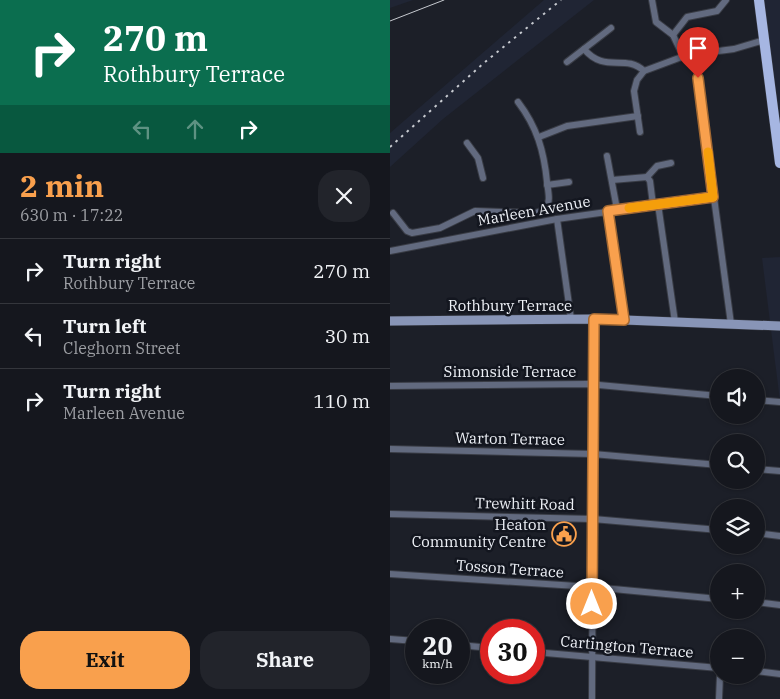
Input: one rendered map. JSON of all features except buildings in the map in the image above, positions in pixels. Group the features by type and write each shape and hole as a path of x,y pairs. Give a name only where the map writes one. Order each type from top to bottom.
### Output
{"main road":[{"path":"759,0 780,164"}],"street":[{"path":"652,0 656,22 673,35 682,56"},
{"path":"673,35 687,17 717,11 726,0"},
{"path":"567,62 611,28"},
{"path":"640,132 634,91 637,80 644,71 682,56 734,49 764,40"},
{"path":"584,49 599,62 634,64 644,71"},
{"path":"697,72 732,324"},
{"path":"393,213 407,231 412,233 425,228 440,228 475,211 539,212 548,205 544,157 539,137 529,117 518,102"},
{"path":"539,137 568,126 638,116"},
{"path":"467,143 478,158 483,178"},
{"path":"607,156 616,204"},
{"path":"612,180 647,177 656,166 671,163"},
{"path":"647,177 650,181 656,205 675,322"},
{"path":"547,185 569,182"},
{"name":"Marleen Avenue","path":"390,251 557,219 713,197"},
{"path":"608,211 624,320"},
{"path":"557,219 571,319"},
{"path":"592,699 594,319"},
{"name":"Rothbury Terrace","path":"390,321 594,319 780,326"},
{"name":"Simonside Terrace","path":"390,386 593,385 710,395"},
{"path":"765,401 780,402"},
{"name":"Warton Terrace","path":"390,449 593,454 710,464"},
{"path":"765,470 780,471"},
{"name":"Trewhitt Road","path":"390,514 593,519 710,529"},
{"path":"765,535 780,536"},
{"name":"Tosson Terrace","path":"390,574 592,587 710,598"},
{"path":"765,603 780,605"},
{"path":"390,639 405,641"},
{"name":"Cartington Terrace","path":"545,653 710,667"},
{"path":"765,672 780,674"},
{"path":"719,699 720,684"}],"shaded area":[{"path":"390,0 413,0 390,8"},
{"path":"544,0 594,0 443,119 390,167 390,133"},
{"path":"764,0 780,0 780,119"},
{"path":"780,257 780,401 762,258"}],"tram line":[{"path":"390,21 444,0"}],"railway":[{"path":"390,147 485,62 561,0"}],"slow traffic":[{"path":"629,208 713,197 708,152"}],"place":[{"name":"Heaton Community Centre","path":"564,534"}],"route":[{"path":"592,604 594,319 624,320 608,211 713,197 698,78"}]}
